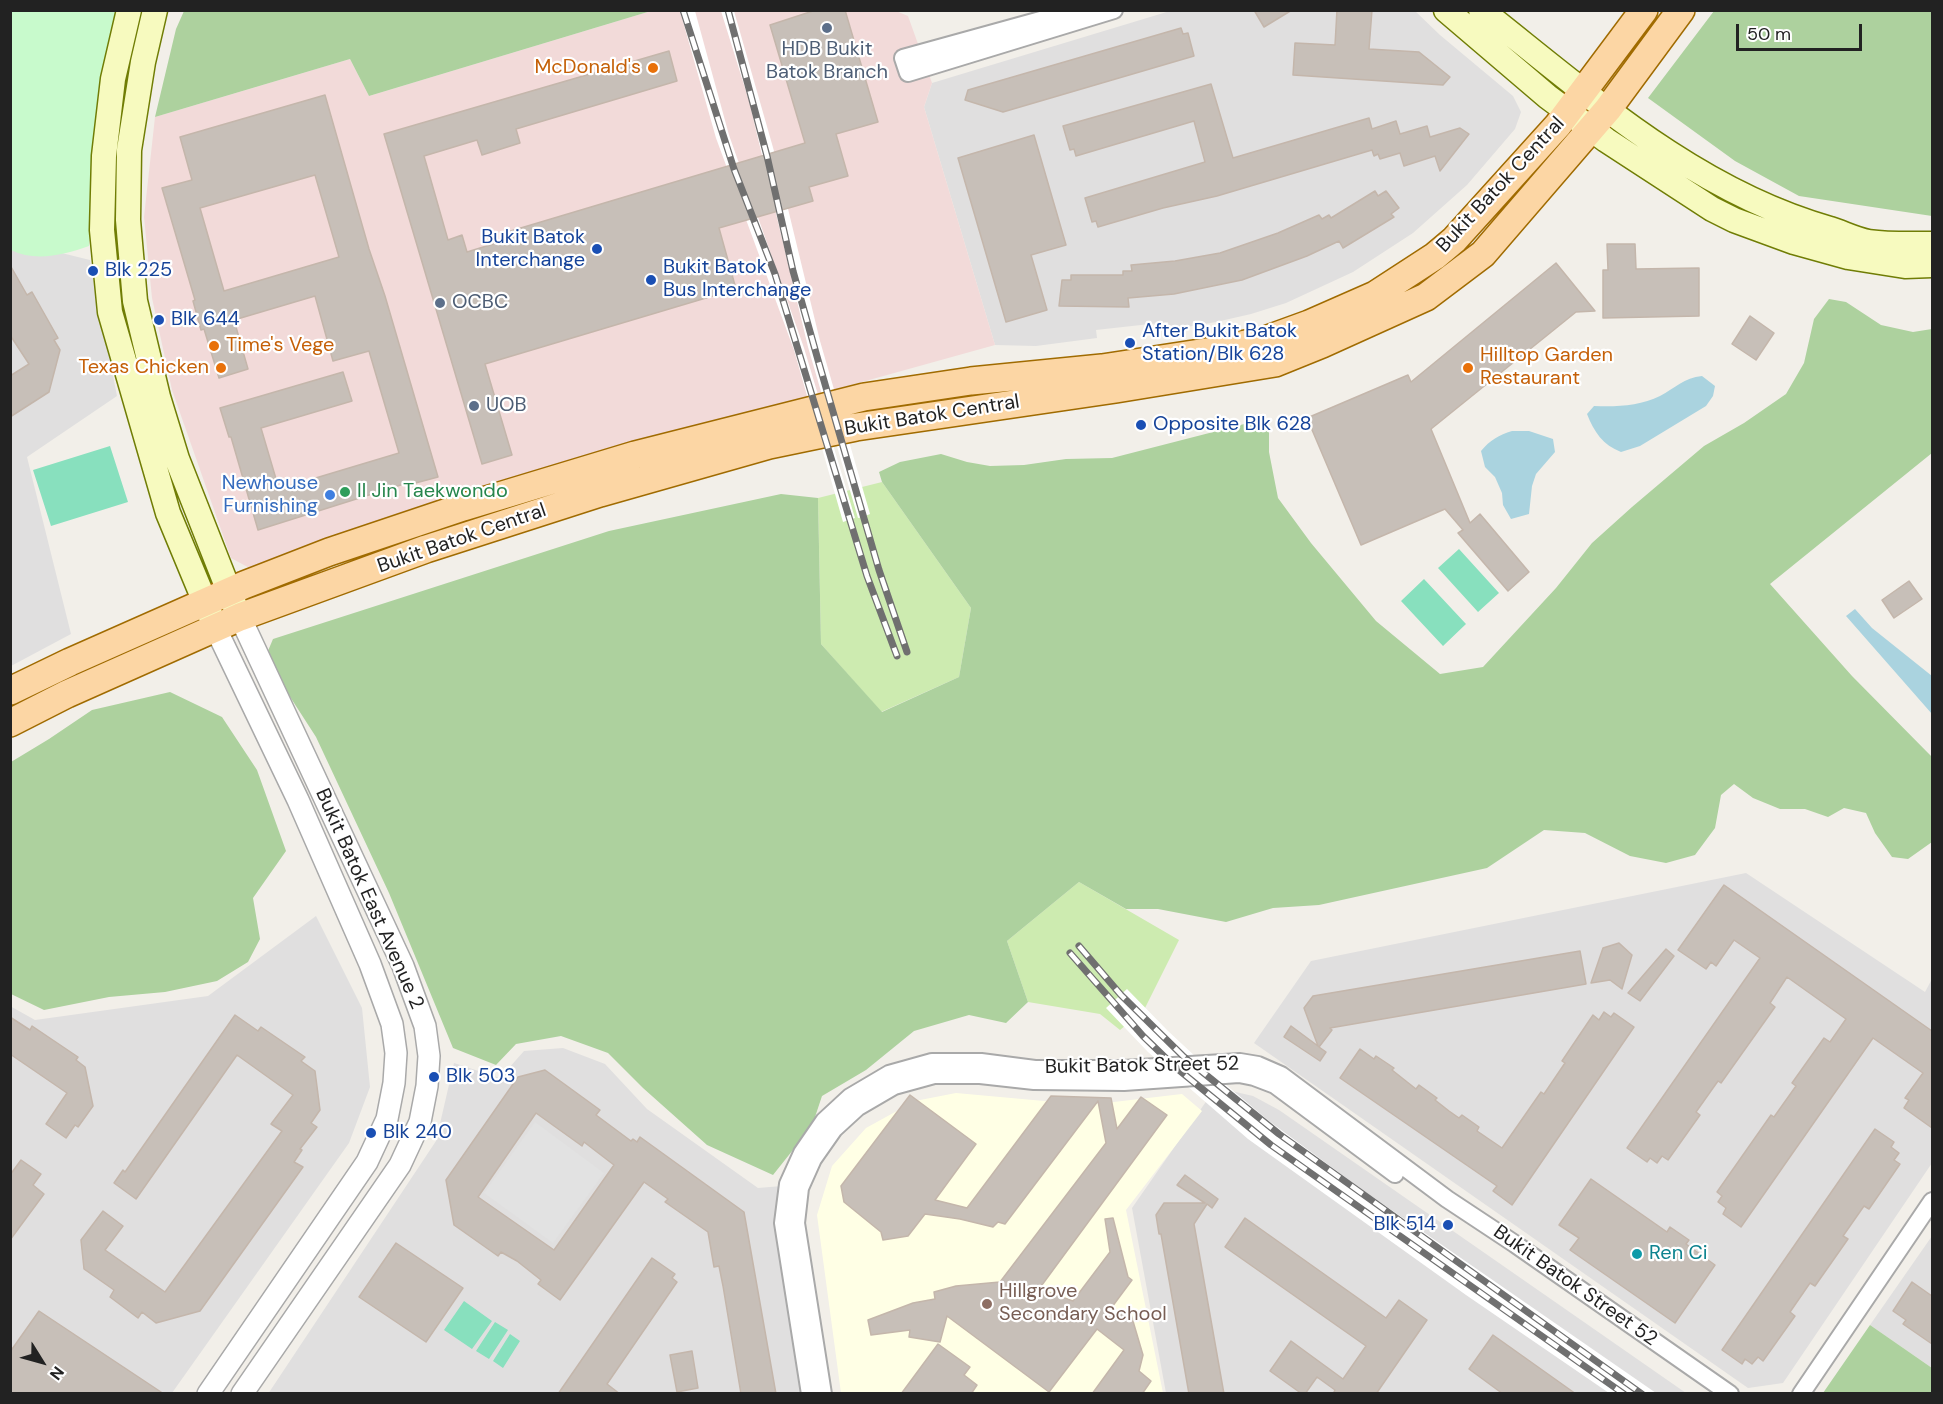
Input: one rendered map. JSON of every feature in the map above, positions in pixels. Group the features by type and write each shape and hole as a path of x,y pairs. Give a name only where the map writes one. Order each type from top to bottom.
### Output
{"main road":[{"path":"129,10 113,79 104,156 102,230 110,312 168,513 222,610"},
{"path":"155,10 143,62 129,150 128,220 135,301 158,397 222,610"},
{"name":"Bukit Batok Central","path":"222,610 426,549 600,493 769,445 856,427 1275,363 1322,345 1426,297 1483,254 1608,109 1576,101 1446,10"},
{"name":"Bukit Batok Central","path":"1480,10 1576,101 1591,129"},
{"path":"1576,101 1644,10"},
{"path":"1681,10 1608,109 1684,164 1790,217 1867,242 1932,244"},
{"name":"Bukit Batok Central","path":"222,610 329,552 592,467 779,417 892,392 971,381 1102,368 1213,351 1265,340 1309,324 1374,295 1435,256 1454,240 1576,101"},
{"path":"1591,129 1712,209 1734,220 1794,242 1848,257 1905,266 1932,265"},
{"path":"10,691 70,662 222,610"},
{"path":"10,723 222,610"}],"street":[{"path":"1077,10 906,65 1112,11"},
{"name":"Bukit Batok East Avenue 2","path":"208,1394 367,1162 387,1119 394,1083 396,1053 392,1024 370,964 298,800 222,610"},
{"name":"Bukit Batok East Avenue 2","path":"222,610 403,966 425,1026 429,1056 427,1086 420,1122 400,1165 242,1394"},
{"name":"Bukit Batok Street 52","path":"810,1394 783,1223 788,1184 802,1153 824,1121 850,1097 889,1074 932,1062 981,1062 1035,1069 1124,1069 1240,1062 1258,1065 1281,1075 1447,1199 1730,1394"},
{"name":"Bukit Batok Street 52","path":"823,1394 796,1223 800,1188 813,1160 834,1129 858,1107 894,1086 934,1075 980,1075 1035,1081 1124,1082 1239,1074 1275,1085 1441,1207 1711,1394"},
{"path":"1801,1394 1932,1201"}],"shaded area":[{"path":"1414,10 1440,35 1513,96 1521,112 1515,129 1467,185 1413,233 1353,272 1286,303 1251,314 1169,330 1168,322 1096,330 1097,338 1036,346 995,345 924,107 932,83 1170,11"},
{"path":"651,11 896,11 908,16 932,83 924,107 995,345 567,464 255,571 231,558 172,390 152,298 144,217 155,117 350,59 369,96"},
{"path":"10,223 29,245 90,260 117,396 27,457 71,634 11,666"},
{"path":"1746,873 1925,992 1932,979 1932,1163 1783,1383 1748,1388 1254,1043 1311,961"},
{"path":"316,916 362,1008 370,1087 349,1143 172,1393 11,1393 10,1006 35,1020 208,996"},
{"path":"563,1048 605,1064 647,1109 758,1188 782,1186 806,1393 268,1394 436,1141 454,1063 500,1078 524,1051"},
{"path":"1227,1090 1253,1096 1279,1110 1686,1393 1166,1393 1132,1208 1212,1093"},
{"name":"Hillgrove Secondary School","path":"956,1093 1088,1105 1182,1094 1202,1111 1126,1210 1163,1393 841,1393 817,1215 832,1166 866,1128 915,1101"},
{"path":"535,1122 604,1173 553,1243 484,1193"},
{"path":"1932,1236 1932,1368 1870,1325"}],"green space":[{"path":"184,10 651,11 369,96 350,59 155,117 176,29"},
{"path":"11,11 119,11 109,42 100,106 89,246 70,252 50,256 30,256 11,250"},
{"path":"1714,11 1932,11 1932,216 1799,196 1735,161 1648,98"},
{"path":"1829,299 1846,302 1881,325 1913,332 1932,329 1932,453 1770,584 1852,676 1932,757 1932,842 1908,859 1892,857 1875,833 1866,813 1844,808 1828,817 1805,809 1780,809 1753,798 1734,784 1721,795 1715,828 1695,855 1666,863 1630,856 1585,833 1544,830 1487,868 1319,905 1273,908 1226,922 1158,909 1126,909 1079,882 1007,941 1028,1002 1006,1023 969,1015 914,1031 866,1070 822,1096 812,1126 773,1175 707,1145 643,1088 608,1053 561,1036 516,1044 496,1065 453,1048 389,893 316,737 265,658 273,639 609,531 781,494 818,498 821,644 882,712 959,677 971,608 882,482 879,472 900,462 941,454 990,466 1024,465 1066,459 1112,458 1256,421 1269,425 1269,452 1278,498 1311,543 1376,621 1440,674 1483,667 1556,588 1592,543 1704,446 1744,423 1786,394 1804,363 1814,319"},
{"path":"110,446 128,502 51,526 33,470"},
{"path":"882,482 971,608 959,677 881,712 821,644 818,498"},
{"path":"1459,549 1499,593 1478,612 1438,568"},
{"path":"1424,579 1466,624 1443,646 1401,601"},
{"path":"170,692 222,717 257,770 286,851 253,898 260,939 248,962 217,981 165,992 109,997 44,1010 11,994 11,762 92,710"},
{"path":"1079,882 1179,940 1144,1010 1120,1030 1100,1014 1028,1002 1007,941"},
{"path":"464,1301 492,1321 472,1349 444,1330"},
{"path":"495,1322 508,1330 489,1359 476,1351"},
{"path":"1870,1325 1932,1368 1932,1393 1823,1393"},
{"path":"510,1334 520,1341 503,1368 493,1361"}],"water":[{"path":"1702,376 1715,386 1713,396 1706,406 1640,446 1621,452 1609,446 1593,427 1587,414 1594,406 1644,402 1660,396 1685,381"},
{"path":"1512,431 1529,431 1553,439 1555,452 1536,474 1532,486 1529,514 1511,519 1503,505 1502,493 1495,477 1485,467 1481,451 1495,438"},
{"path":"1855,609 1872,628 1932,676 1932,714 1846,616"}],"pier":[{"path":"680,11 695,11 729,135 804,348 855,518 843,522 794,350 716,138"},
{"path":"721,11 734,11 774,151 820,341 870,514 863,517 858,518 808,347 749,101"},
{"path":"1127,989 1225,1084 1269,1121 1364,1191 1656,1393 1609,1393 1466,1295 1248,1139 1148,1052 1106,1008"}],"building":[{"path":"816,10 845,10 878,122 836,134 848,176 809,187 813,201 719,228 736,289 485,364 512,455 482,464 384,134 669,51 677,81 516,129 520,143 482,155 477,140 424,156 448,240 462,235 467,252 506,240 504,233 805,143 770,25"},
{"path":"1254,10 1292,10 1264,27"},
{"path":"1337,10 1372,10 1369,49 1419,52 1450,77 1443,85 1293,75 1295,43 1335,45"},
{"path":"1181,28 1183,34 1188,33 1194,56 1003,112 965,100 968,90"},
{"path":"1211,84 1233,158 1369,118 1372,129 1396,121 1400,134 1427,126 1430,137 1460,128 1469,134 1440,171 1435,156 1404,166 1400,153 1380,159 1378,154 1374,156 1372,150 1217,196 1163,208 1098,227 1096,221 1092,222 1085,198 1205,162 1194,121 1076,156 1074,149 1070,150 1063,126"},
{"path":"325,95 438,477 408,485 407,483 258,530 231,437 229,437 220,408 343,372 352,401 261,428 279,489 399,453 369,351 333,361 315,296 234,320 248,369 219,378 204,329 201,330 193,301 195,300 162,188 192,180 180,137","holes":["315,175 339,257 224,291 200,208"]},
{"path":"1034,135 1066,245 1031,255 1047,310 1006,322 958,158"},
{"path":"1375,191 1378,196 1386,191 1399,208 1391,214 1394,217 1343,248 1339,241 1307,256 1242,280 1174,294 1128,298 1129,307 1059,306 1062,280 1071,280 1071,275 1123,275 1123,271 1132,271 1131,265 1175,261 1220,253 1278,233 1319,215 1322,219 1329,215 1331,218"},
{"path":"1607,244 1635,244 1636,269 1699,268 1699,316 1603,318 1603,270 1608,270"},
{"path":"1556,263 1595,311 1576,312 1431,429 1470,523 1480,514 1529,572 1508,591 1458,533 1463,530 1445,509 1361,545 1307,418 1408,375 1411,382"},
{"path":"10,265 27,295 32,292 58,338 54,340 60,350 49,392 10,417 10,376 29,364 10,335"},
{"path":"1750,316 1774,333 1756,360 1732,344"},
{"path":"1909,581 1922,599 1894,618 1882,600"},
{"path":"1724,885 1932,1031 1932,1128 1904,1108 1909,1100 1905,1098 1923,1073 1873,1038 1741,1227 1723,1214 1726,1208 1718,1202 1722,1196 1717,1192 1771,1115 1774,1117 1796,1086 1792,1083 1824,1038 1830,1042 1846,1019 1787,977 1770,1003 1775,1007 1721,1083 1718,1081 1696,1112 1700,1115 1668,1160 1662,1156 1657,1163 1650,1158 1647,1162 1627,1148 1760,958 1734,940 1716,966 1711,962 1706,969 1678,950"},
{"path":"1619,943 1632,955 1622,989 1610,980 1591,983 1603,948"},
{"path":"1666,949 1674,956 1640,1001 1628,993"},
{"path":"1580,951 1586,984 1330,1028 1332,1030 1319,1047 1326,1052 1320,1061 1284,1037 1291,1026 1318,1046 1304,1008 1313,996"},
{"path":"1604,1012 1611,1017 1614,1013 1634,1027 1512,1205 1493,1191 1497,1186 1340,1078 1360,1049 1374,1059 1376,1056 1394,1068 1392,1070 1416,1089 1419,1085 1459,1118 1462,1115 1479,1127 1477,1131 1502,1148 1541,1092 1544,1094 1565,1063 1562,1061 1593,1015 1599,1020"},
{"path":"235,1015 258,1031 261,1027 305,1057 301,1061 315,1071 320,1110 311,1123 317,1127 300,1149 302,1150 294,1162 303,1167 200,1311 156,1323 142,1312 138,1318 110,1297 114,1290 84,1269 81,1240 103,1211 123,1226 105,1250 165,1292 282,1131 271,1124 293,1095 237,1055 136,1199 114,1183 123,1170 125,1172"},
{"path":"10,1017 30,1030 32,1026 78,1057 76,1060 85,1067 93,1106 78,1127 75,1125 66,1138 46,1124 67,1093 10,1054"},
{"path":"545,1070 600,1110 596,1115 631,1141 633,1139 637,1142 640,1137 744,1212 776,1394 741,1394 719,1266 714,1267 708,1232 665,1202 668,1199 644,1182 560,1300 538,1284 541,1280 517,1261 501,1252 498,1256 454,1225 446,1180 518,1077","holes":["536,1113 582,1146 584,1142 614,1165 554,1250 478,1197"]},
{"path":"910,1095 976,1144 935,1200 967,1208 1051,1096 1111,1098 1117,1129 1141,1097 1167,1115 1039,1289 1073,1301 1110,1252 1105,1219 1113,1218 1128,1277 1132,1280 1106,1315 1130,1311 1143,1355 1139,1371 1151,1381 1142,1394 1092,1394 1124,1350 1097,1329 1049,1392 947,1316 940,1342 909,1337 910,1330 871,1335 868,1320 913,1303 935,1299 934,1292 956,1286 1000,1282 1106,1143 1098,1101 1005,1224 998,1222 993,1227 925,1214 908,1236 883,1240 881,1232 844,1202 841,1186"},
{"path":"1875,1129 1894,1142 1891,1147 1899,1153 1894,1160 1900,1164 1869,1209 1864,1206 1843,1236 1848,1239 1815,1286 1810,1283 1790,1312 1795,1316 1763,1361 1758,1357 1752,1364 1745,1359 1742,1364 1722,1350"},
{"path":"21,1160 41,1174 33,1185 44,1194 10,1240 10,1175"},
{"path":"1185,1175 1218,1199 1212,1208 1207,1204 1194,1224 1224,1394 1189,1394 1161,1234 1159,1234 1156,1215 1164,1203 1205,1203 1177,1185"},
{"name":"Ren Ci","path":"1591,1179 1667,1232 1670,1227 1689,1240 1686,1244 1715,1265 1675,1323 1570,1250 1579,1238 1559,1225"},
{"path":"1245,1218 1386,1318 1399,1300 1427,1320 1376,1394 1333,1394 1335,1390 1317,1377 1305,1394 1302,1394 1270,1371 1291,1341 1343,1379 1366,1346 1225,1247"},
{"path":"396,1243 463,1288 426,1342 359,1297"},
{"path":"652,1258 675,1274 672,1278 677,1282 607,1384 620,1394 558,1394"},
{"path":"1912,1282 1932,1296 1932,1344 1903,1324 1906,1320 1893,1311"},
{"path":"39,1311 164,1394 10,1394 10,1352"},
{"path":"1493,1335 1576,1394 1503,1394 1469,1369"},
{"path":"938,1344 970,1367 964,1375 977,1385 971,1394 901,1394"},
{"path":"692,1351 698,1388 677,1392 670,1355"}],"railway":[{"path":"683,10 734,169 775,274 867,576 897,656"},
{"path":"728,10 767,156 793,271 879,570 907,652"},
{"path":"1079,946 1121,995 1184,1057 1279,1134 1642,1394"},
{"path":"1070,953 1143,1036 1174,1066 1271,1145 1624,1394"}],"place":[{"name":"HDB Bukit Batok Branch","path":"827,28"},
{"name":"McDonald's","path":"653,68"},
{"name":"Bukit Batok Interchange","path":"597,249"},
{"name":"Blk 225","path":"93,271"},
{"name":"Bukit Batok Bus Interchange","path":"651,280"},
{"name":"OCBC","path":"440,303"},
{"name":"Blk 644","path":"159,320"},
{"name":"After Bukit Batok Station/Blk 628","path":"1130,343"},
{"name":"Time's Vege","path":"214,346"},
{"name":"Texas Chicken","path":"221,368"},
{"name":"Hilltop Garden Restaurant","path":"1468,368"},
{"name":"UOB","path":"474,406"},
{"name":"Opposite Blk 628","path":"1141,425"},
{"name":"Il Jin Taekwondo","path":"345,492"},
{"name":"Newhouse Furnishing","path":"330,495"},
{"name":"Blk 503","path":"434,1077"},
{"name":"Blk 240","path":"371,1133"},
{"name":"Blk 514","path":"1448,1225"},
{"name":"Ren Ci","path":"1637,1254"},
{"name":"Hillgrove Secondary School","path":"987,1304"}]}
